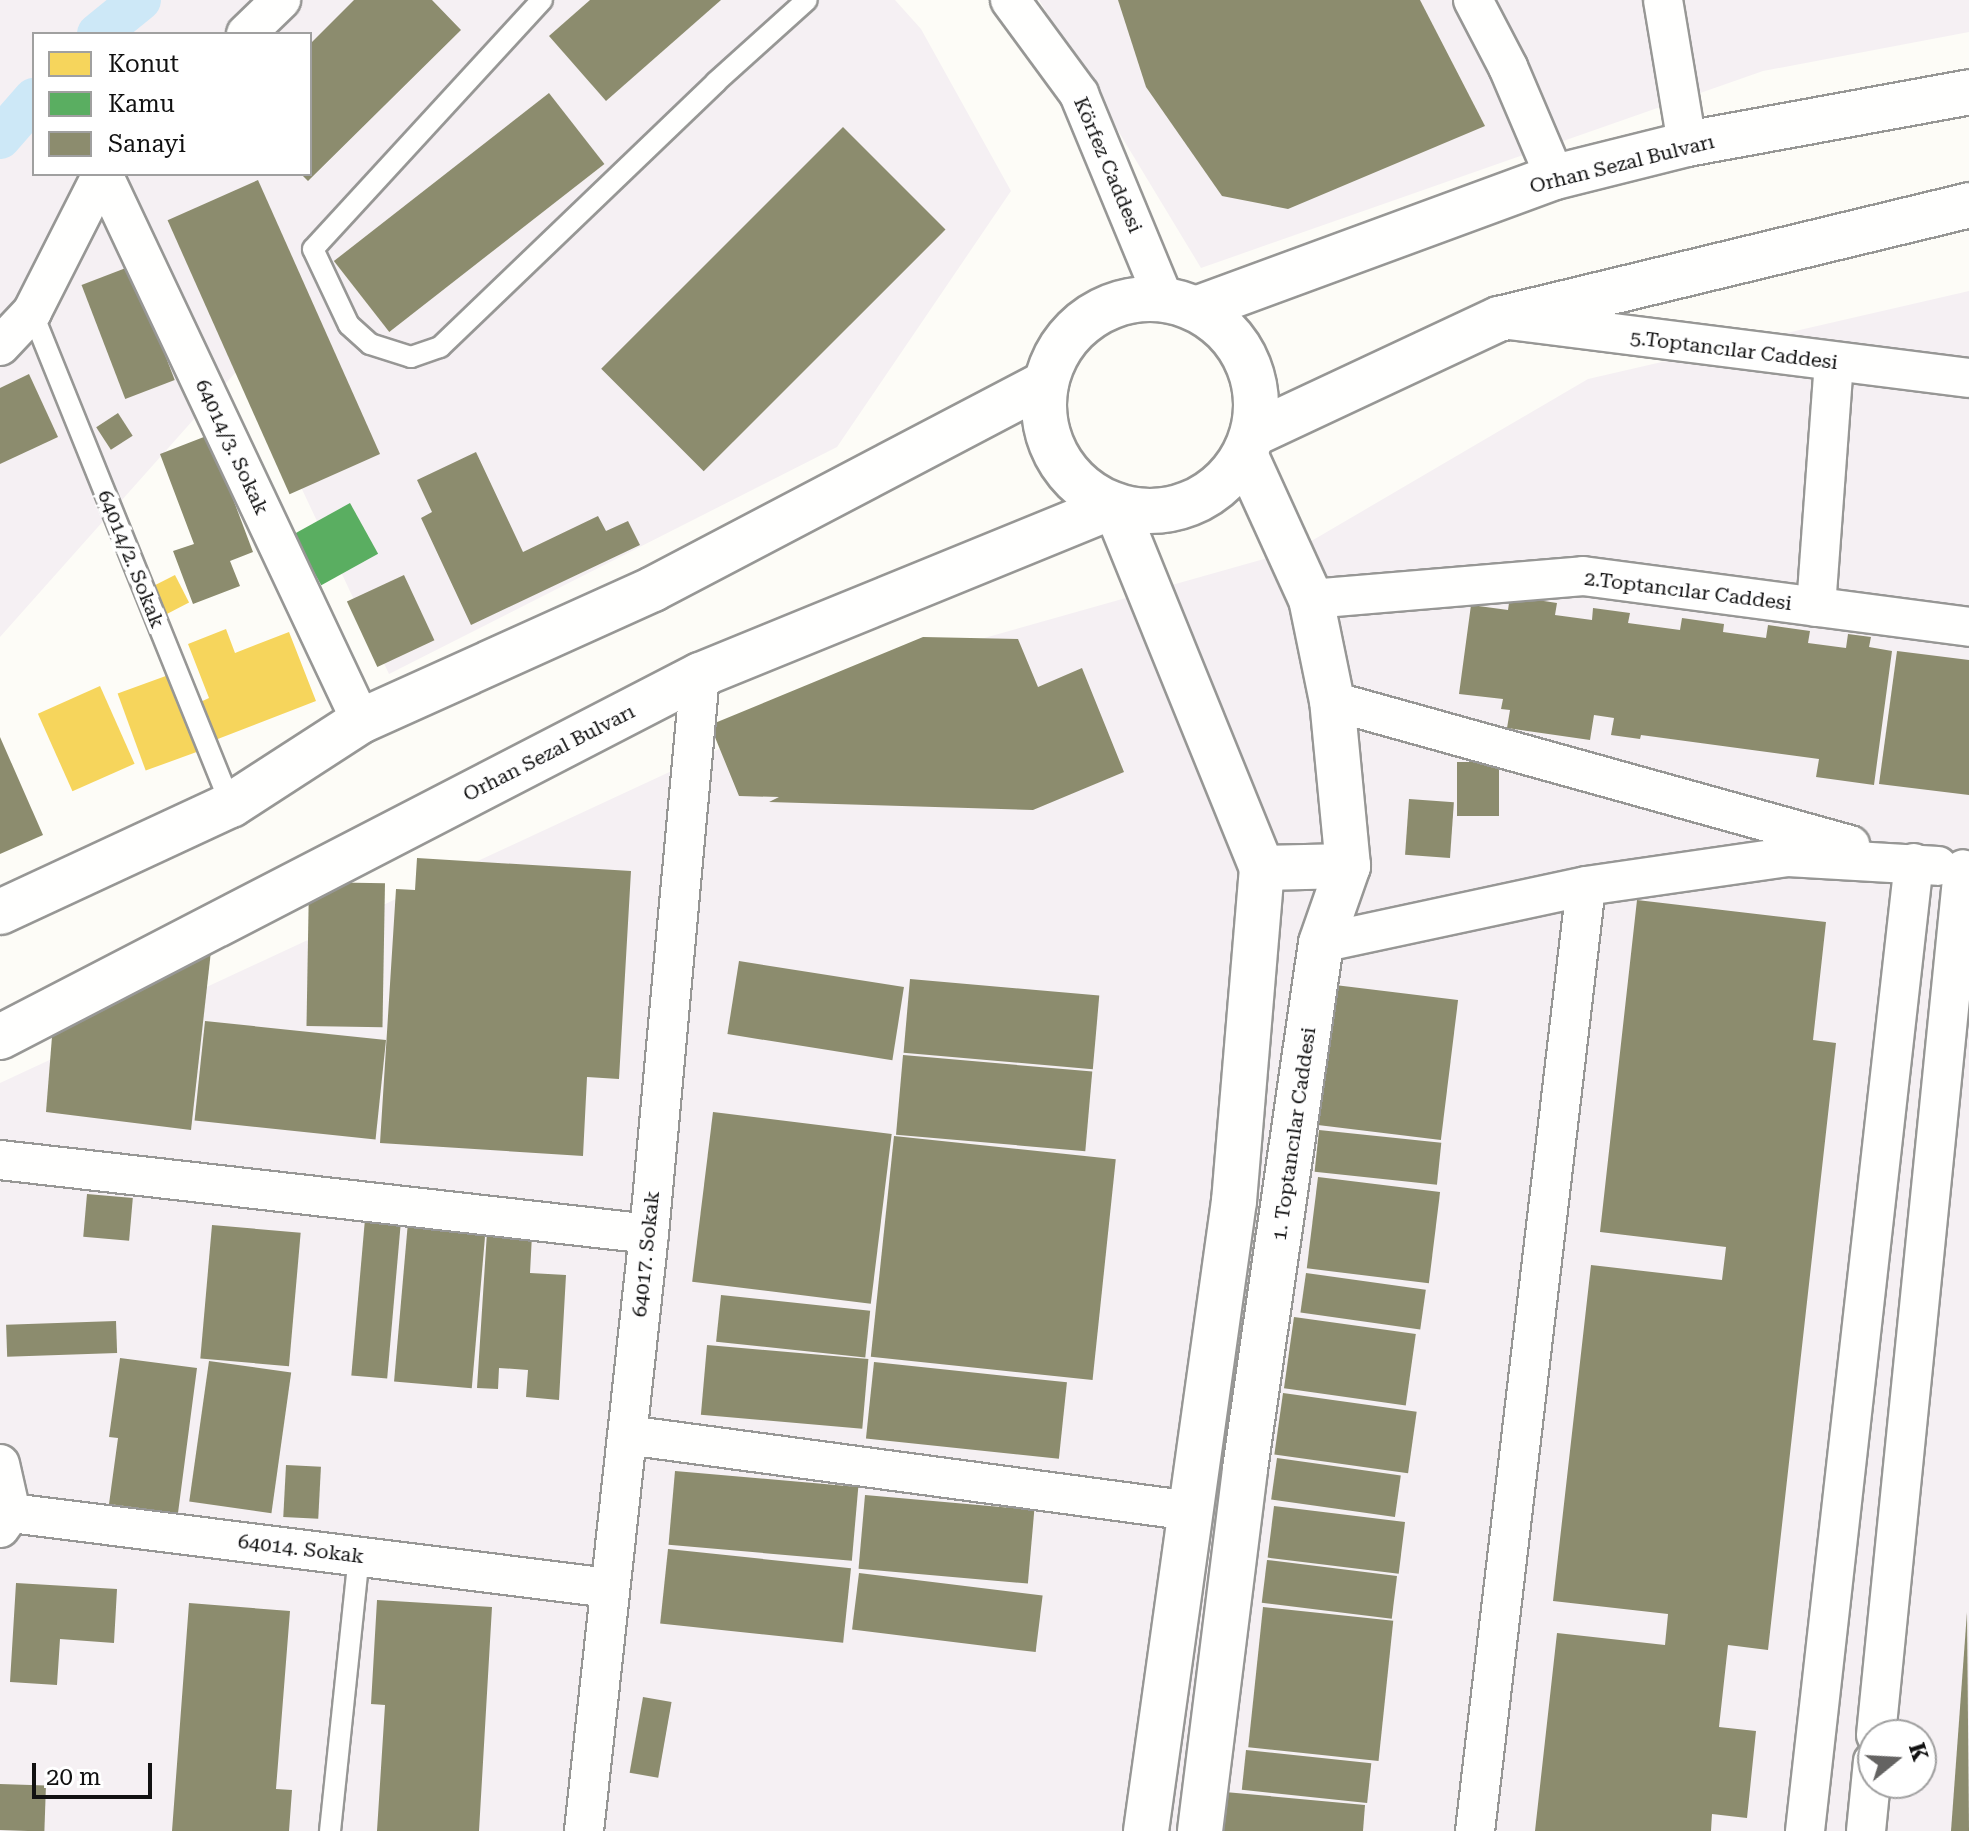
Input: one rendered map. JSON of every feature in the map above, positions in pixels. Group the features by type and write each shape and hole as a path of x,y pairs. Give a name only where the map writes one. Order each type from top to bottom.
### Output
{"street":[{"path":"248,32 281,0"},
{"name":"Körfez Caddesi","path":"1010,0 1079,94 1180,304"},
{"path":"1473,0 1508,67 1555,177"},
{"path":"1663,0 1687,144"},
{"name":"Orhan Sezal Bulvarı","path":"1969,92 1687,144 1555,177 1180,304 1132,299 1093,315 1076,328 1057,353 1046,383 1044,414 1051,444 1066,471 1088,492 1115,506 1145,512 1175,509 1203,498 1227,479 1249,444 1499,319 1969,205"},
{"path":"0,346 32,312 102,176"},
{"name":"64014/3. Sokak","path":"104,176 361,721"},
{"path":"1180,304 1224,328 1243,353 1254,381 1256,413 1249,444"},
{"name":"5.Toptancılar Caddesi","path":"1499,319 1969,378"},
{"path":"1816,607 1834,363"},
{"path":"0,912 231,805 361,721 653,589 1046,383"},
{"name":"1. Toptancılar Caddesi","path":"1200,1831 1245,1469 1321,943 1348,866 1332,701 1311,599 1249,444"},
{"path":"1115,506 1262,868 1234,1201 1146,1831"},
{"name":"Orhan Sezal Bulvarı","path":"0,1037 700,675 1115,506"},
{"name":"2.Toptancılar Caddesi","path":"1311,599 1583,576 1969,627"},
{"name":"64017. Sokak","path":"584,1831 649,1234 700,675"},
{"path":"1332,701 1914,863"},
{"path":"1321,943 1586,886 1788,857 1914,863 1966,869 1878,1719"},
{"path":"1805,1831 1914,863"},
{"path":"1262,868 1348,866"},
{"path":"1475,1831 1586,886"},
{"path":"0,1160 649,1234"},
{"path":"627,1435 1191,1511"},
{"path":"0,1464 6,1520"},
{"name":"64014. Sokak","path":"6,1520 359,1556 609,1588"},
{"path":"1866,1831 1869,1799"}],"lane":[{"path":"542,0 313,249 349,325 370,344 411,357 440,347 716,82 807,0"},
{"name":"64014/2. Sokak","path":"32,312 231,805"},
{"path":"330,1831 359,1556"}],"shaded area":[{"path":"0,0 895,0 921,29 1011,191 837,447 389,674 243,364 0,637"},
{"path":"1039,0 1969,0 1969,32 1763,71 1201,268"},
{"path":"1969,291 1969,1831 0,1831 0,1083 917,657 1296,550 1588,379"}],"building: Konut":[{"path":"175,575 189,603 166,614 152,587"},
{"path":"226,629 235,653 289,632 316,701 210,742 196,704 209,698 188,644"},
{"path":"174,673 202,750 146,771 118,694"},
{"path":"100,686 135,764 72,791 38,714"}],"building: Kamu":[{"path":"350,503 378,554 321,585 293,535"}],"building: Sanayi":[{"path":"354,0 432,0 461,30 308,181 303,176 312,176 312,42"},
{"path":"590,0 721,0 606,101 549,36"},
{"path":"1118,0 1420,0 1485,126 1288,209 1222,196 1146,87"},
{"path":"549,93 604,164 389,332 334,261"},
{"path":"843,127 946,230 704,471 601,369"},
{"path":"258,180 380,454 290,494 168,220"},
{"path":"131,266 175,380 125,399 82,285"},
{"path":"29,374 58,437 0,464 0,388"},
{"path":"118,413 133,436 111,450 96,427"},
{"path":"209,435 253,552 230,561 240,586 193,604 173,551 194,544 160,454"},
{"path":"476,452 523,552 598,516 606,531 628,521 640,545 471,625 421,518 432,512 417,480"},
{"path":"404,575 434,640 377,667 347,602"},
{"path":"1510,596 1557,603 1555,615 1592,620 1593,608 1630,613 1628,623 1680,630 1682,618 1724,624 1723,632 1766,638 1768,625 1810,631 1808,643 1846,648 1848,634 1871,637 1869,647 1892,651 1874,785 1816,777 1819,759 1641,735 1640,739 1611,735 1614,718 1594,715 1590,740 1507,728 1510,710 1501,709 1503,699 1459,694 1471,605 1508,610"},
{"path":"923,637 1018,639 1038,687 1082,668 1124,772 1033,810 769,802 779,797 739,796 710,725"},
{"path":"1897,651 1969,660 1969,795 1879,784"},
{"path":"0,737 43,835 0,854"},
{"path":"1457,762 1499,762 1499,816 1457,816"},
{"path":"1409,799 1454,802 1450,858 1405,855"},
{"path":"417,858 631,871 619,1079 587,1077 583,1156 380,1143 396,889 415,890"},
{"path":"309,882 385,883 382,1027 306,1026"},
{"path":"1637,900 1826,922 1813,1040 1836,1043 1768,1650 1728,1645 1719,1727 1756,1731 1747,1818 1712,1814 1711,1831 1535,1831 1557,1633 1665,1645 1668,1614 1553,1601 1591,1265 1722,1280 1726,1247 1600,1232"},
{"path":"211,951 191,1130 46,1112 53,1024"},
{"path":"739,961 904,987 892,1060 727,1034"},
{"path":"910,979 1099,996 1093,1069 904,1053"},
{"path":"1335,985 1458,1000 1441,1140 1318,1125"},
{"path":"205,1021 386,1040 376,1139 195,1120"},
{"path":"903,1055 1092,1072 1085,1151 896,1135"},
{"path":"713,1112 892,1134 871,1304 692,1282"},
{"path":"1319,1130 1441,1143 1437,1185 1315,1172"},
{"path":"894,1136 1116,1159 1093,1380 871,1357"},
{"path":"1318,1177 1440,1192 1429,1283 1307,1268"},
{"path":"87,1194 133,1198 129,1241 83,1237"},
{"path":"365,1219 401,1222 387,1379 351,1375"},
{"path":"408,1222 486,1229 472,1388 394,1381"},
{"path":"212,1225 301,1233 289,1366 200,1358"},
{"path":"487,1232 532,1235 530,1273 566,1275 559,1400 526,1397 528,1370 499,1368 498,1389 477,1388"},
{"path":"1306,1273 1426,1290 1420,1329 1300,1313"},
{"path":"721,1295 870,1311 865,1357 716,1342"},
{"path":"1294,1317 1416,1334 1406,1405 1284,1388"},
{"path":"116,1321 117,1353 7,1357 6,1325"},
{"path":"707,1345 868,1359 862,1429 701,1415"},
{"path":"120,1358 197,1368 178,1513 109,1504 118,1438 109,1437"},
{"path":"209,1361 291,1373 271,1513 189,1502"},
{"path":"874,1362 1067,1382 1059,1459 866,1439"},
{"path":"1283,1393 1417,1412 1408,1473 1274,1454"},
{"path":"1277,1458 1401,1475 1395,1517 1271,1500"},
{"path":"286,1465 321,1467 318,1519 283,1517"},
{"path":"675,1471 858,1487 852,1561 669,1545"},
{"path":"865,1495 1034,1510 1028,1584 859,1569"},
{"path":"1274,1506 1405,1522 1399,1574 1268,1558"},
{"path":"668,1549 851,1568 843,1643 660,1624"},
{"path":"1267,1560 1397,1576 1392,1619 1262,1603"},
{"path":"859,1573 1043,1596 1036,1652 852,1630"},
{"path":"16,1583 117,1589 114,1643 60,1639 57,1685 10,1682"},
{"path":"377,1600 492,1607 479,1831 377,1831 385,1705 371,1704"},
{"path":"189,1603 290,1611 276,1789 292,1790 289,1831 172,1831"},
{"path":"1263,1607 1393,1621 1379,1761 1248,1747"},
{"path":"1967,1612 1969,1831 1951,1831"},
{"path":"643,1697 672,1702 658,1778 630,1773"},
{"path":"1246,1750 1371,1763 1367,1803 1242,1790"},
{"path":"0,1784 46,1786 44,1831 0,1830"},
{"path":"1225,1792 1365,1805 1363,1831 1222,1831"}],"waterway":[{"path":"100,32 140,0"},
{"path":"0,138 32,101"}]}
